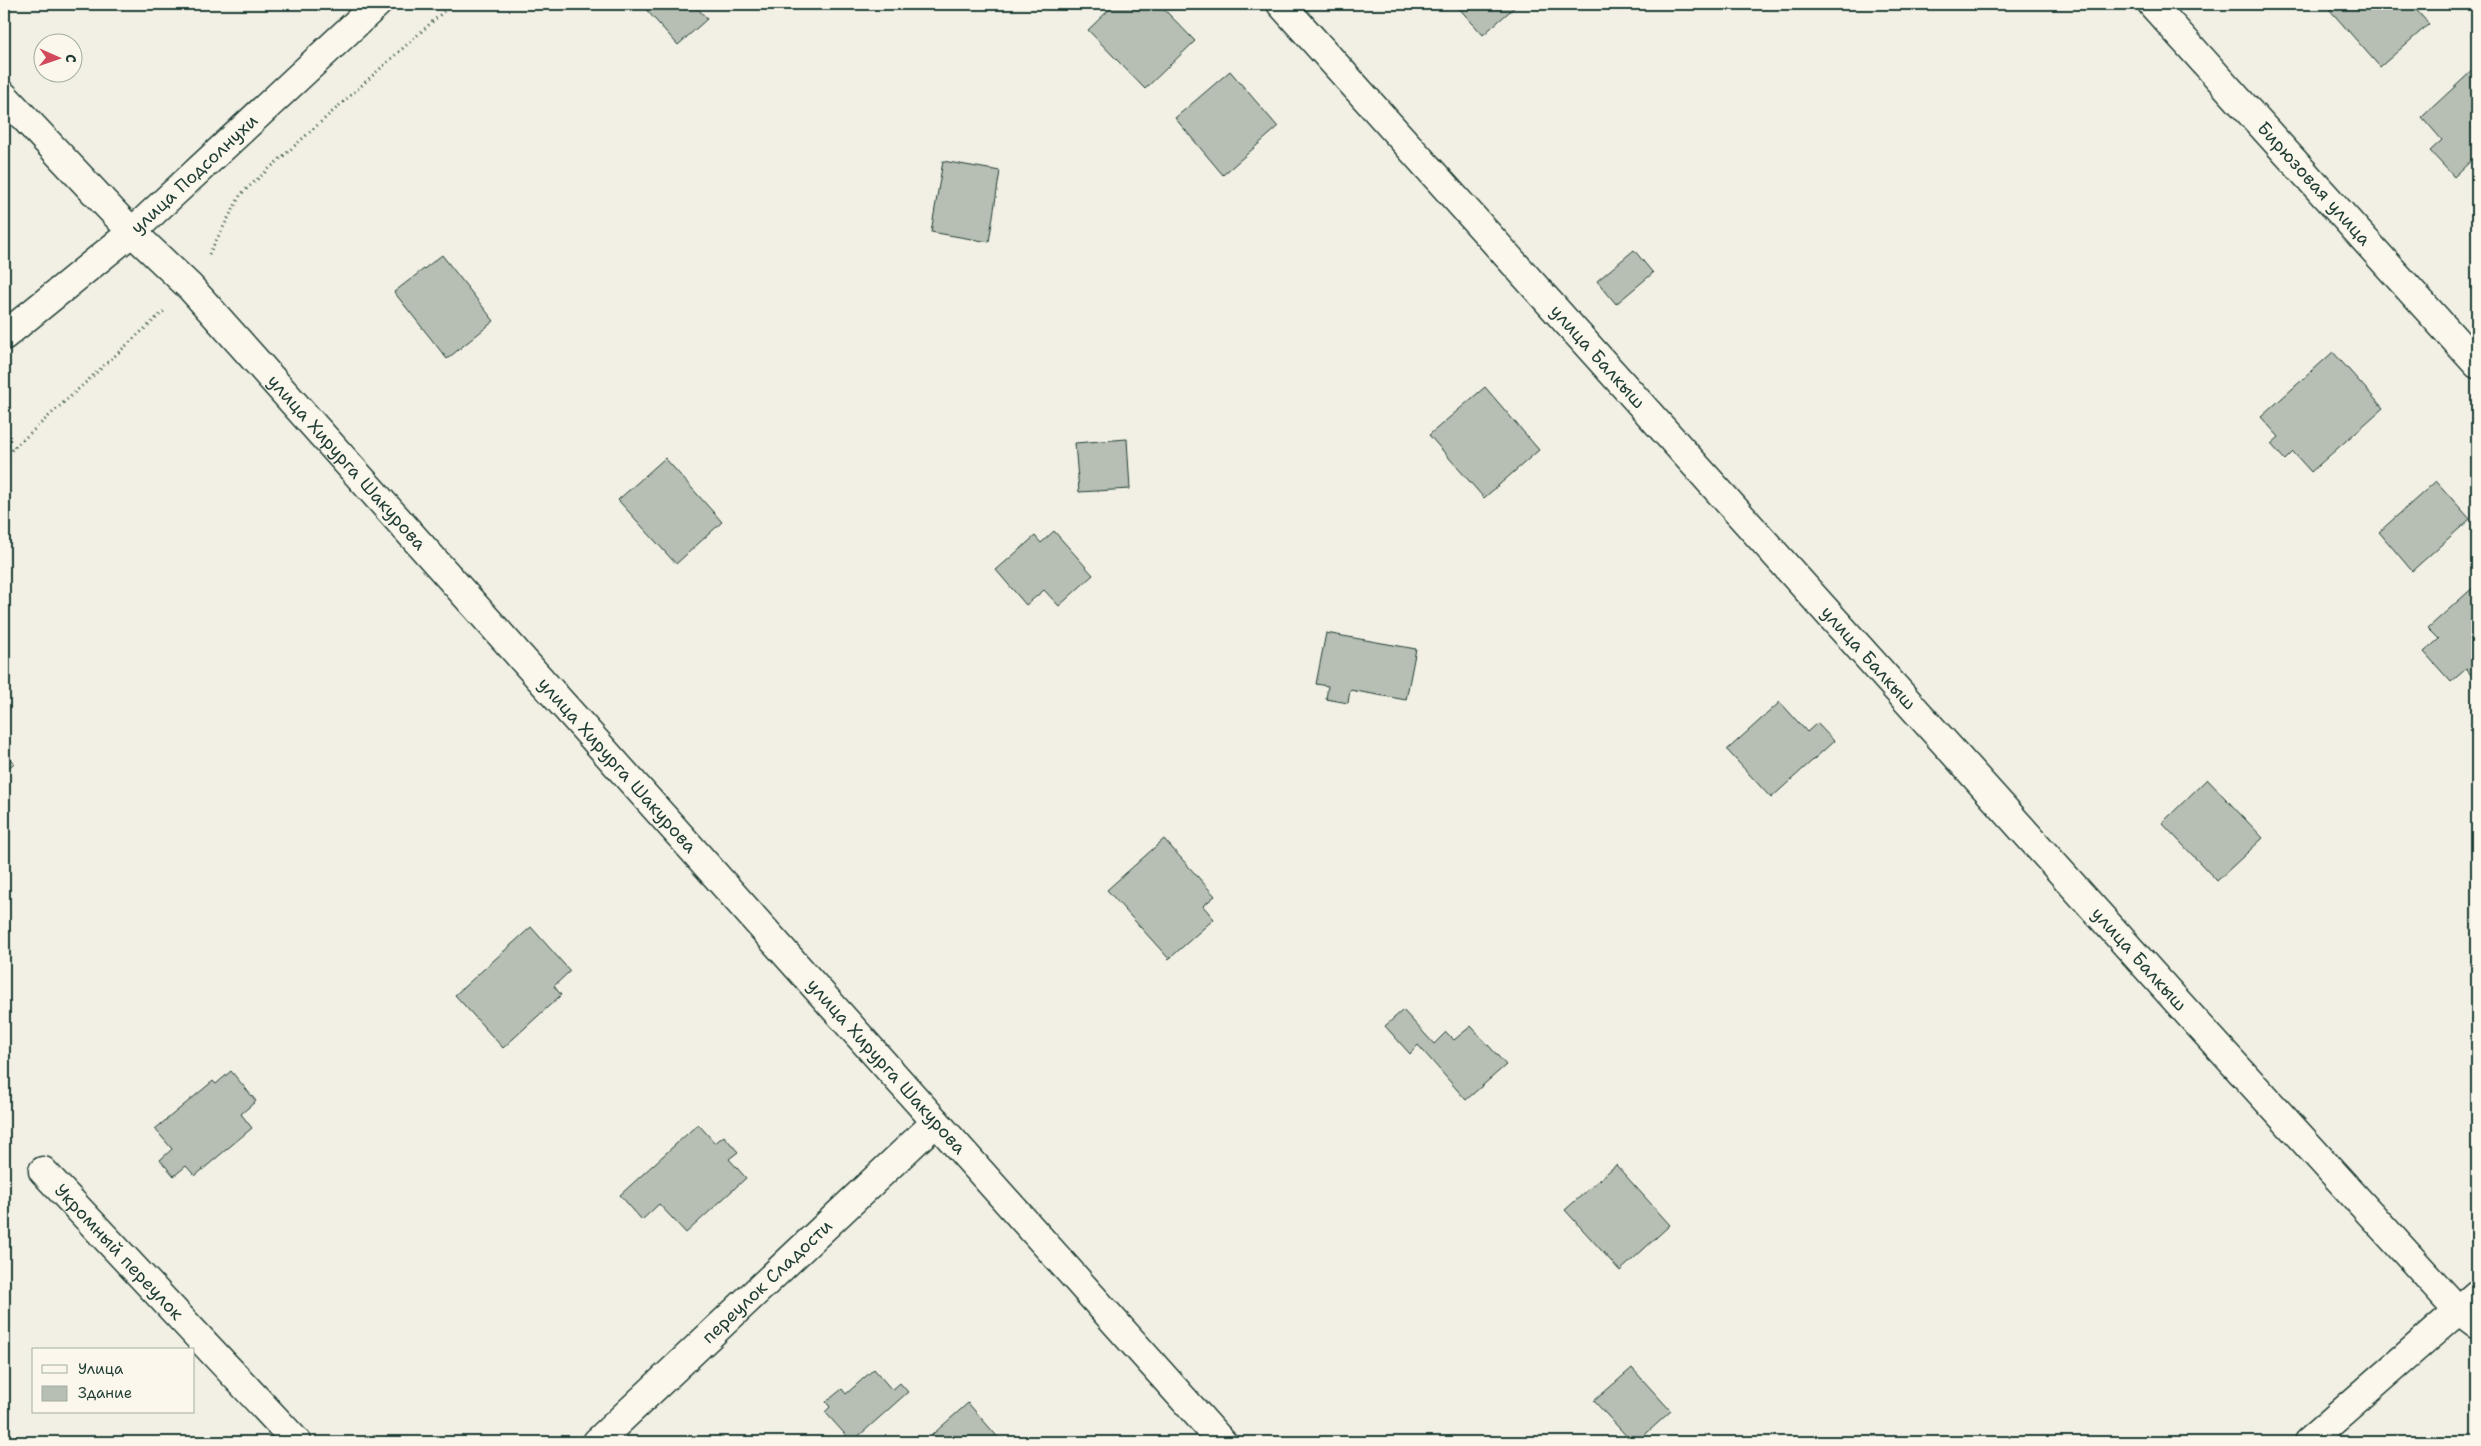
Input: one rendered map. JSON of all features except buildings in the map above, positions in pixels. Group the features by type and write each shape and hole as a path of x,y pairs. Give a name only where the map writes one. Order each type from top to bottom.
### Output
{"street":[{"name":"улица Подсолнухи","path":"4,336 132,232 377,4"},
{"name":"улица Балкыш","path":"1280,4 2168,992 2471,1309"},
{"name":"Бирюзовая улица","path":"2152,4 2477,364"},
{"name":"улица Хирурга Шакурова","path":"4,96 132,232 190,287 1222,1442"},
{"name":"переулок Сладости","path":"597,1442 936,1122"},
{"name":"Укромный переулок","path":"43,1171 297,1442"},
{"path":"2308,1442 2471,1309"}],"path":[{"path":"4,457 190,287 241,194 452,4"},
{"path":"4,444 16,447"}]}
